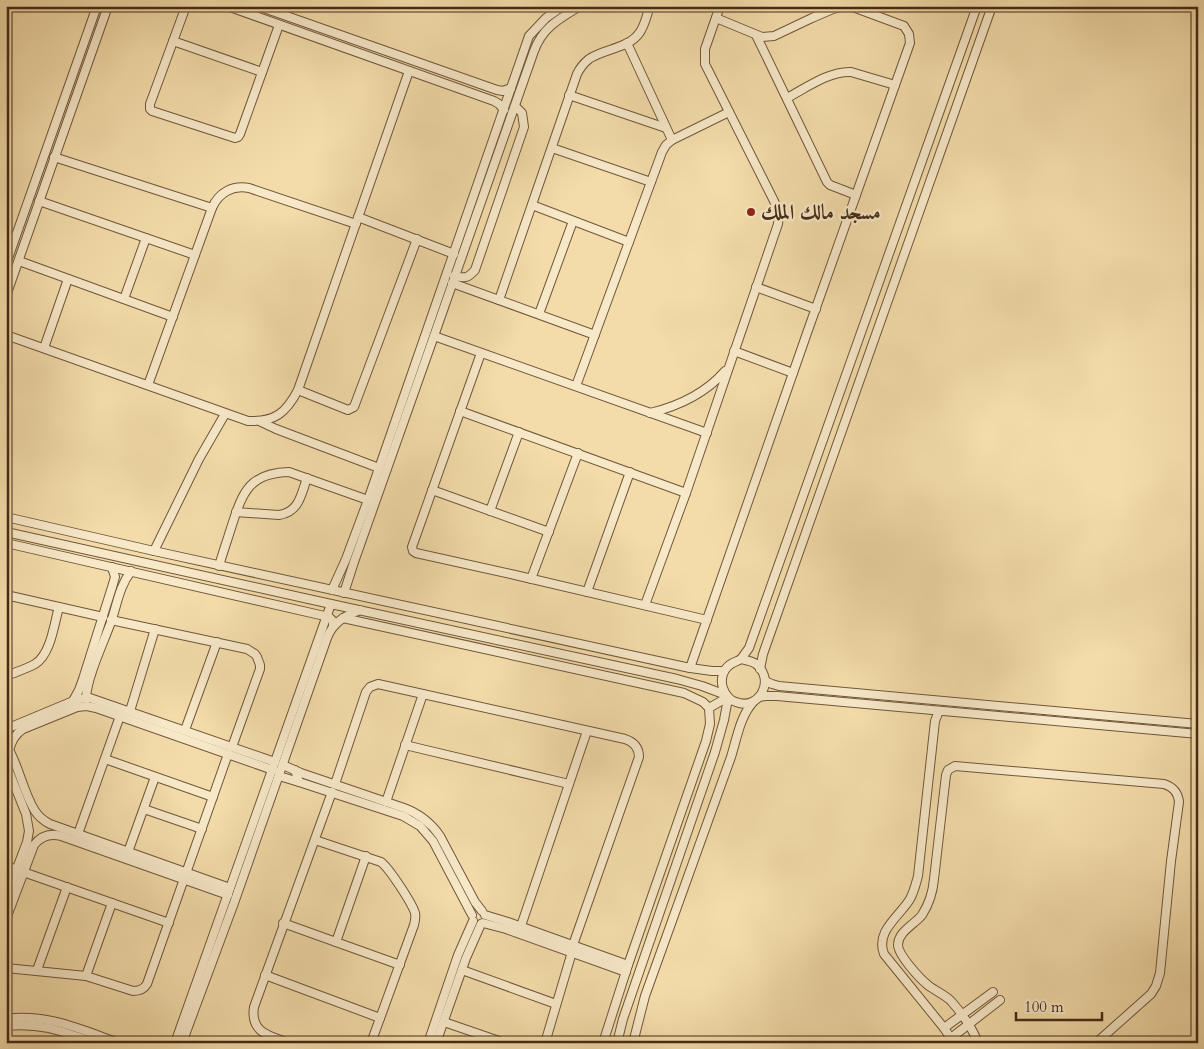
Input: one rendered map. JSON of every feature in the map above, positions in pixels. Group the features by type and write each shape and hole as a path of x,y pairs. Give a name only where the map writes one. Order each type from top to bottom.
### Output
{"street":[{"path":"6,264 97,6"},
{"path":"6,296 108,6"},
{"path":"186,6 150,104 150,109 235,138 240,134 278,25"},
{"path":"227,6 494,101 504,110"},
{"path":"258,6 497,90 503,91 511,88"},
{"path":"332,590 350,560 434,336 529,36 546,18 563,6"},
{"path":"344,593 350,560 368,500 454,254 466,232 515,106 538,40 558,20 580,6"},
{"path":"499,300 577,74 591,58 628,43 635,38 641,31 650,6"},
{"path":"645,605 707,433 778,224 778,208 708,70 704,57 720,6"},
{"path":"716,18 762,37 774,36 833,9 845,6"},
{"path":"690,668 910,43 911,38 907,29 900,24 851,6"},
{"path":"968,6 973,17"},
{"path":"977,6 749,648 741,658 724,671 722,677 723,690 733,701 741,704 771,696 1198,734"},
{"path":"760,669 763,654 992,6"},
{"path":"756,35 827,182 830,185 856,195"},
{"path":"173,41 262,72"},
{"path":"628,43 672,140"},
{"path":"6,335 248,422 261,422 283,412 291,403 298,390 409,71"},
{"path":"787,98 831,75 844,72 851,72 896,85"},
{"path":"570,95 666,128"},
{"path":"453,280 464,278 474,270 524,127 522,113 515,106"},
{"path":"576,386 662,152 672,140 729,112"},
{"path":"56,120 66,124"},
{"path":"552,148 651,182"},
{"path":"54,157 212,208"},
{"path":"922,160 936,165"},
{"path":"148,385 212,208 216,199 231,189 244,187 357,220 416,239 454,254"},
{"path":"39,201 195,255"},
{"path":"532,205 629,242"},
{"path":"539,314 573,221"},
{"path":"124,299 146,238"},
{"path":"298,390 348,410 354,407 416,239"},
{"path":"19,261 173,317"},
{"path":"44,348 68,279"},
{"path":"453,280 499,300 595,335"},
{"path":"756,287 816,309"},
{"path":"434,336 707,433"},
{"path":"734,351 793,373"},
{"path":"481,353 412,547 414,552 706,620"},
{"path":"650,412 672,407 693,398 712,384 728,368"},
{"path":"460,411 686,492"},
{"path":"154,551 199,459 225,414"},
{"path":"261,422 379,468"},
{"path":"490,511 519,432"},
{"path":"531,579 578,453"},
{"path":"219,566 244,493 252,483 263,476 276,472 289,472 368,500"},
{"path":"587,592 630,472"},
{"path":"236,512 279,515 290,512 298,503 307,478"},
{"path":"432,490 549,532"},
{"path":"6,518 690,668 724,671"},
{"path":"6,532 677,678 728,697"},
{"path":"6,543 327,616 332,618 333,626"},
{"path":"160,566 164,554"},
{"path":"86,697 103,617 114,581 112,567"},
{"path":"73,701 111,620 123,584 131,571"},
{"path":"114,581 123,584"},
{"path":"6,595 103,617"},
{"path":"296,714 332,604"},
{"path":"6,676 34,664 44,655 48,647 58,607"},
{"path":"182,1043 234,904 277,765 326,638 333,626 343,618 360,610"},
{"path":"343,618 684,693 703,702 709,708 710,724 706,741 603,1043"},
{"path":"6,968 86,976 133,991 139,991 144,988 260,669 257,657 251,651 111,620"},
{"path":"130,711 155,629"},
{"path":"186,730 217,642"},
{"path":"633,1043 645,996 731,757 743,718 748,708 764,690 765,681 760,669 757,665 741,658"},
{"path":"765,681 779,686 1198,724"},
{"path":"289,1043 263,1033 253,1020 254,1007 315,840 366,692 370,686 378,684 629,741 636,746 639,757 572,949 545,1043"},
{"path":"806,688 806,699"},
{"path":"386,802 423,694"},
{"path":"6,729 78,698 86,697 94,698 186,730 230,750"},
{"path":"709,708 728,697"},
{"path":"617,1043 623,1019 715,752 728,697"},
{"path":"185,876 128,852 50,824 39,816 32,805 8,748 17,733 77,707 92,707 295,770 333,788 403,816 420,826 434,841 479,918 500,927 627,968"},
{"path":"1043,720 1044,710"},
{"path":"939,711 934,721 918,876 911,898 884,934 882,949 887,958 952,1040 968,1024 1000,1000"},
{"path":"78,834 120,716"},
{"path":"521,926 587,731"},
{"path":"405,745 569,784"},
{"path":"715,752 731,757"},
{"path":"105,759 213,797"},
{"path":"6,764 29,826 20,871 6,919"},
{"path":"175,1043 229,892 279,776 277,765"},
{"path":"978,1043 968,1024 950,1000 921,979 900,953 898,947 901,935 922,915 932,894 946,775 952,767 958,766 1167,785 1175,790 1178,796 1179,802 1159,978 1151,994 1096,1043"},
{"path":"295,770 299,782"},
{"path":"279,776 386,802 419,814 436,830 476,904 479,918 436,1043"},
{"path":"128,852 155,777"},
{"path":"144,809 202,829"},
{"path":"6,896 36,842 42,837 53,834 229,892"},
{"path":"315,840 381,862 388,869 414,911 416,921 371,1043"},
{"path":"336,942 366,856"},
{"path":"6,866 168,923"},
{"path":"37,970 67,887"},
{"path":"86,976 112,903"},
{"path":"479,918 503,920 521,926 572,949"},
{"path":"428,1043 458,955 479,918"},
{"path":"284,923 400,965"},
{"path":"462,970 556,1004"},
{"path":"265,975 380,1018"},
{"path":"944,1028 993,992"},
{"path":"6,1018 31,1017 49,1020 119,1043"},
{"path":"444,1022 504,1043"},
{"path":"6,1026 31,1024 48,1027 96,1043"}],"place":[{"name":"مسجد مالك الملك","path":"751,212"}]}
